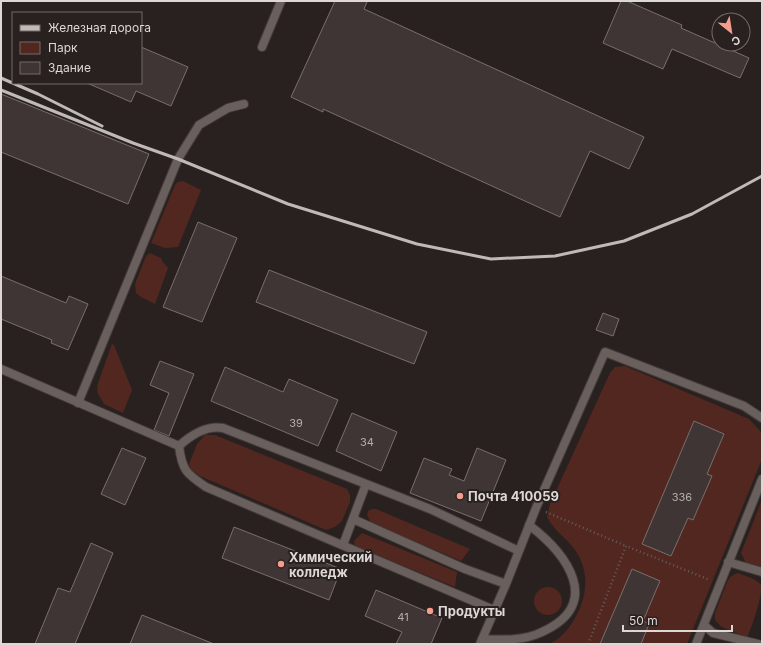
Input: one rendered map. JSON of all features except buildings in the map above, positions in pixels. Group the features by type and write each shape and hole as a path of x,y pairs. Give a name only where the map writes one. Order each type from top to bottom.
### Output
{"lane":[{"path":"262,47 281,1"},
{"path":"78,404 178,159 199,125 228,108 244,104"},
{"path":"530,526 555,548 565,561 575,585 575,598 569,612 558,624 542,633 512,640 481,642 530,526 536,508 605,352 744,406 762,418"},
{"path":"1,369 26,379 78,404 179,446"},
{"path":"179,446 189,437 204,429 215,427 223,428 430,509 519,551"},
{"path":"179,446 183,467 189,476 206,487 494,610"},
{"path":"696,644 762,479"},
{"path":"343,545 366,484"},
{"path":"353,519 465,568 506,584"},
{"path":"728,562 762,572"},
{"path":"704,625 713,633 758,644"}],"path":[{"path":"536,508 720,584"},
{"path":"588,644 626,546"}],"green space":[{"path":"183,181 201,190 178,247 165,248 151,243 175,185 178,182"},
{"path":"150,253 161,258 168,268 155,304 136,293 135,284 146,256"},
{"path":"112,344 114,345 132,390 123,413 104,404 98,394 97,386"},
{"path":"625,366 749,419 762,433 762,459 687,644 550,644 565,632 577,615 581,606 585,588 585,579 584,571 577,553 570,543 554,528 547,517 550,504 610,373 615,367"},
{"path":"205,435 215,435 347,489 350,495 350,502 342,521 335,527 326,530 200,476 191,469 189,464 197,444"},
{"path":"762,500 762,569 746,563 741,553"},
{"path":"376,509 470,549 461,561 371,523 367,515 368,511"},
{"path":"362,533 457,572 455,587 355,546 354,541"},
{"path":"738,573 754,579 761,585 759,603 747,638 722,627 715,620 715,613 728,580 731,576"},
{"path":"548,587 558,591 562,601 558,611 548,615 538,611 534,601 538,591"}],"railway":[{"path":"1,78 12,83"},
{"path":"15,84 102,126"},
{"path":"1,90 133,143 178,159 288,204 417,244 491,259 555,256 624,241 692,214 762,176"}],"place":[{"name":"Почта 410059","path":"460,496"},
{"name":"Химический колледж","path":"281,564"},
{"name":"Продукты","path":"430,611"}]}
